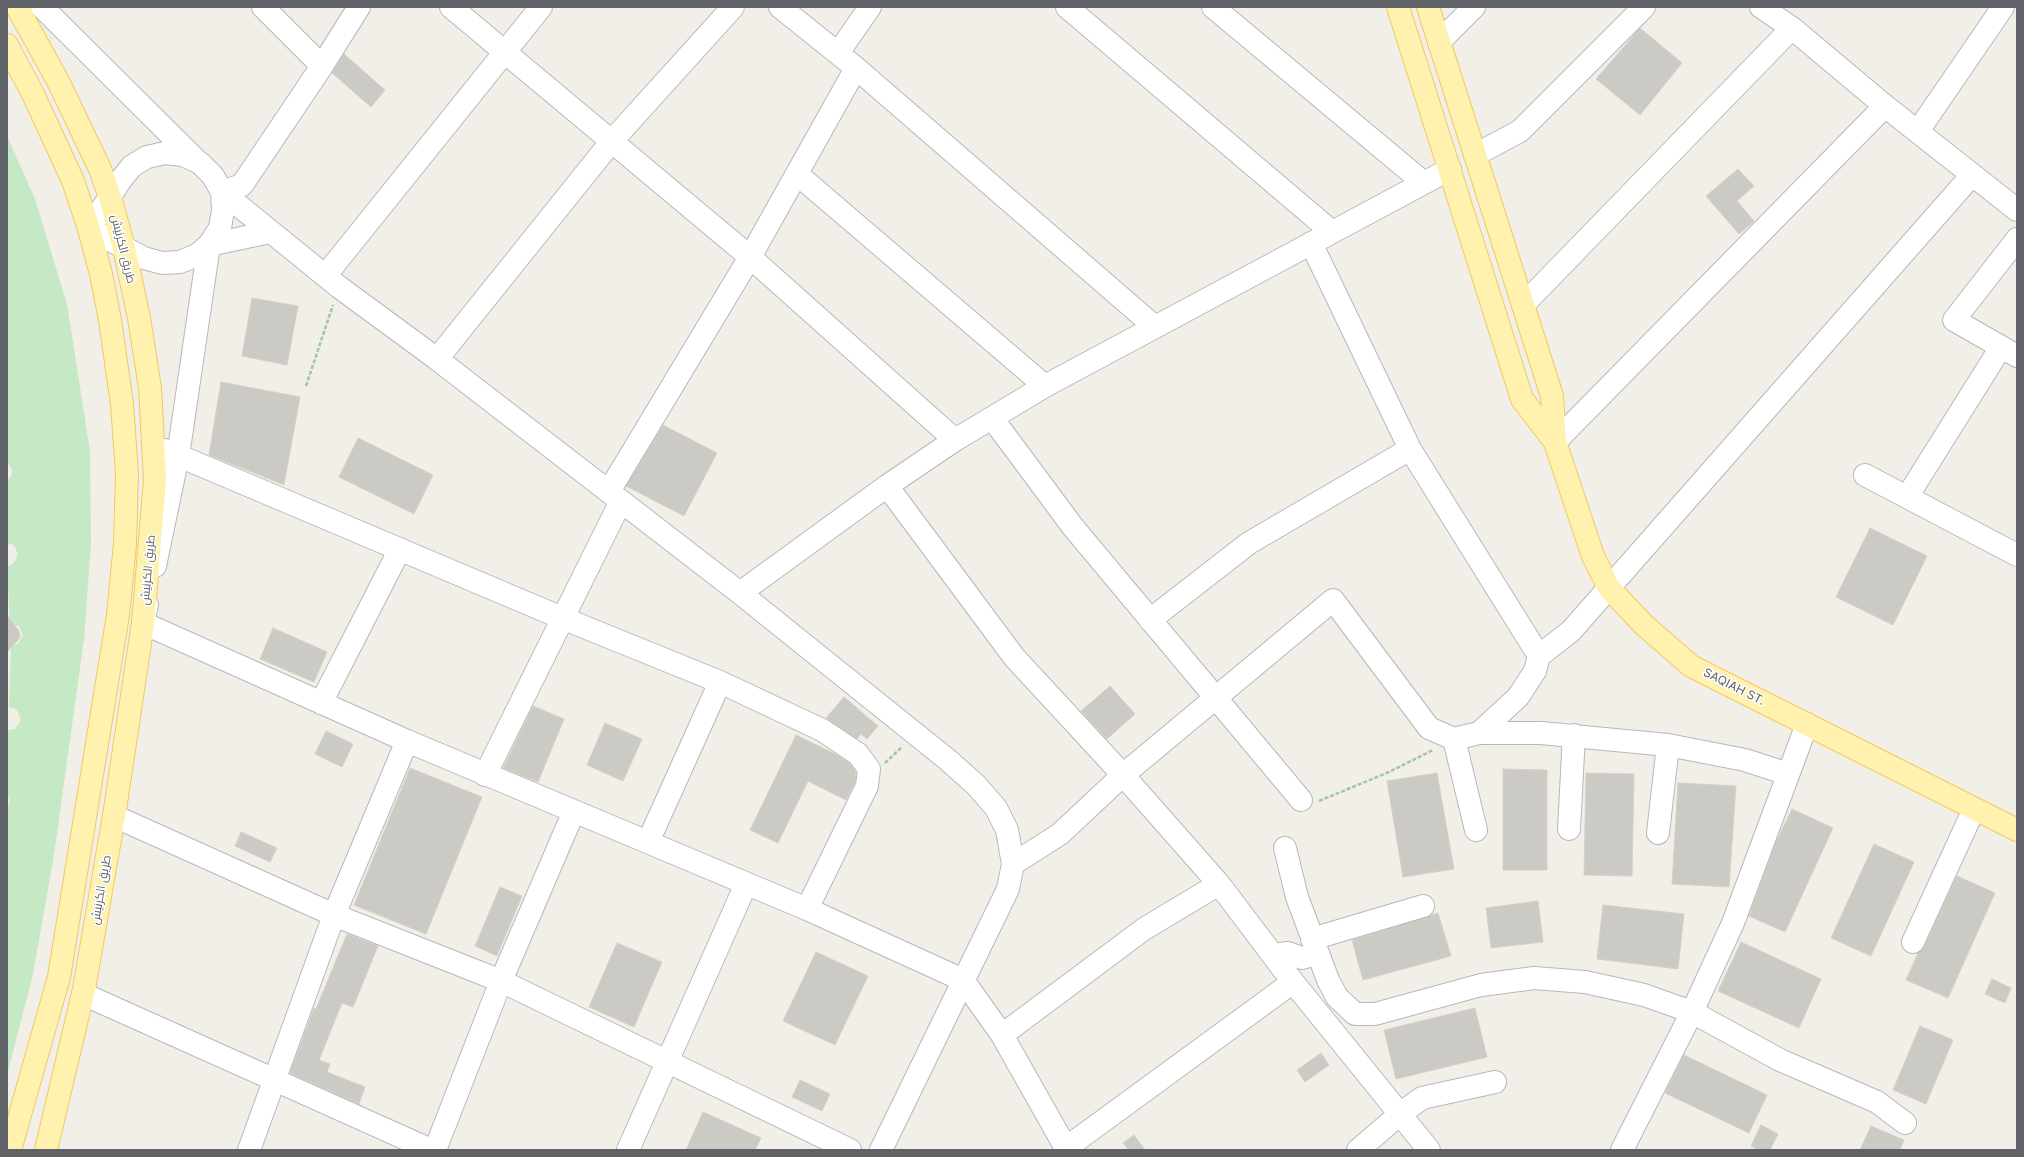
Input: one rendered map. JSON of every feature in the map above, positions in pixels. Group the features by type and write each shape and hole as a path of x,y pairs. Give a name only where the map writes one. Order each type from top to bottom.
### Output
{"main road":[{"name":"طريق الكرنيش","path":"17,7 61,88 100,169 110,197 124,248 140,318 150,388 155,480 143,623 114,816 83,994 46,1150"},
{"path":"1398,7 1522,399 1555,442"},
{"path":"1428,7 1552,396 1555,442"},
{"path":"7,45 33,94 73,181 89,230 101,274 110,320 122,404 128,474 125,544 118,615 60,977 10,1150"},
{"name":"SAQIAH ST.","path":"1555,442 1593,556 1609,588 1644,625 1691,666 2017,830"}],"street":[{"path":"42,7 213,176 222,192 332,282 437,359 740,593 916,734 976,786 996,808 1007,830 1013,864 1008,889 880,1150"},
{"path":"263,7 322,66"},
{"path":"222,192 242,185 322,66 359,7"},
{"path":"451,7 503,53 750,257 955,440"},
{"path":"332,282 503,53 541,7"},
{"path":"437,359 611,142 734,7"},
{"path":"780,7 856,68 1155,327"},
{"path":"838,53 870,7"},
{"path":"1068,7 1332,232"},
{"path":"1213,7 1424,183"},
{"path":"1439,42 1474,7"},
{"path":"1475,155 1520,131 1644,7"},
{"path":"1761,7 1792,28 1885,106 2017,210"},
{"path":"1918,131 2003,7"},
{"path":"1523,305 1792,28"},
{"path":"485,775 562,618 615,496 856,68"},
{"path":"1555,442 1885,106"},
{"path":"200,163 184,155 165,153 148,157 132,166 89,230 144,258 162,263 180,262 197,255 209,245 220,228 223,210 222,192"},
{"path":"740,593 887,486 955,440 1045,386 1450,169"},
{"path":"797,174 1045,386"},
{"path":"1479,733 1518,697 1536,671 1539,656 1571,631 1972,175"},
{"path":"209,245 270,232"},
{"path":"1907,497 2009,351 1954,320 2017,239"},
{"path":"1311,244 1410,449 1539,656"},
{"path":"209,245 178,456 143,623 485,775 807,909 963,980 1002,1035 1066,1149 1293,982"},
{"path":"992,418 1073,527 1301,800"},
{"path":"153,444 178,456 562,618 720,682 822,730 858,754 869,769 866,786 807,909"},
{"path":"1150,620 1249,543 1410,449"},
{"path":"1865,475 2017,555"},
{"path":"887,486 1014,656 1123,775 1219,884 1293,982 1429,1150"},
{"path":"321,702 400,549"},
{"path":"1013,864 1060,834 1123,775 1333,600 1429,728 1454,739 1479,733 1541,733 1574,735 1668,745 1745,760 1788,774"},
{"path":"648,842 720,682"},
{"path":"1622,1150 1692,1012 1733,923 1807,724"},
{"path":"1569,829 1574,735"},
{"path":"1454,739 1476,830"},
{"path":"249,1150 334,915 407,741"},
{"path":"1658,833 1668,745"},
{"path":"1913,942 1974,809"},
{"path":"435,1150 501,981 574,811"},
{"path":"114,816 334,915 501,981 850,1150"},
{"path":"1285,848 1297,897 1328,980 1337,997 1355,1014 1376,1014 1481,985 1534,978 1585,982 1644,995 1692,1012 1780,1060 1877,1102 1905,1123"},
{"path":"628,1150 746,884"},
{"path":"1002,1035 1144,929 1219,884"},
{"path":"1273,955 1288,953 1302,958 1315,946 1423,906"},
{"path":"83,994 431,1150"},
{"path":"1358,1150 1400,1114 1422,1098 1495,1082"}],"path":[{"path":"306,386 332,282"},
{"path":"869,769 882,767 916,734"},
{"path":"1301,800 1321,801 1389,772 1454,739"}],"green space":[{"path":"7,136 35,199 67,304 90,451 91,543 84,639 54,855 33,974 7,1075 7,808 10,802 7,792 7,730 15,729 21,720 17,710 9,707 11,646 18,644 23,635 19,626 10,624 7,567 14,563 18,554 14,545 7,543 7,481 11,476 12,470 7,462"}],"building":[{"path":"1640,28 1682,63 1640,115 1596,79"},
{"path":"344,54 385,90 371,107 332,73"},
{"path":"1738,169 1754,186 1737,201 1754,221 1739,234 1706,196"},
{"path":"252,298 298,306 287,365 242,356"},
{"path":"221,382 300,397 284,485 209,455"},
{"path":"663,425 717,453 684,516 626,486"},
{"path":"358,438 433,475 414,514 339,477"},
{"path":"1870,528 1927,556 1893,625 1836,597"},
{"path":"7,615 19,631 20,636 7,652"},
{"path":"273,628 327,652 314,682 260,659"},
{"path":"1110,686 1135,714 1107,739 1081,711"},
{"path":"844,697 878,726 867,739 861,734 857,739 826,718"},
{"path":"533,706 564,719 538,782 503,768"},
{"path":"605,723 642,739 623,781 587,765"},
{"path":"326,731 353,744 342,767 315,754"},
{"path":"796,735 835,754 849,763 856,772 855,782 846,800 808,781 778,843 750,830"},
{"path":"410,768 482,797 426,934 354,905"},
{"path":"1503,769 1547,770 1547,870 1503,870"},
{"path":"1437,773 1454,869 1403,877 1387,781"},
{"path":"1586,773 1634,774 1632,876 1584,875"},
{"path":"1678,783 1736,786 1729,887 1672,884"},
{"path":"1792,809 1833,828 1785,932 1749,916 1776,842"},
{"path":"241,832 277,848 270,862 235,846"},
{"path":"1874,844 1914,862 1871,956 1831,938"},
{"path":"1957,876 1995,893 1948,998 1906,980 1918,953 1924,947"},
{"path":"500,887 522,896 497,956 475,946"},
{"path":"1538,901 1543,942 1491,948 1486,908"},
{"path":"1603,905 1684,914 1678,969 1597,959"},
{"path":"1438,913 1451,956 1363,980 1352,940"},
{"path":"347,934 378,946 353,1007 342,1003 319,1060 330,1064 327,1072 365,1087 359,1104 290,1073 314,1008 316,1009"},
{"path":"1741,942 1821,979 1799,1028 1718,991"},
{"path":"617,943 662,962 634,1027 589,1007"},
{"path":"816,952 868,976 835,1045 783,1021"},
{"path":"1992,979 2011,988 2005,1003 1985,994"},
{"path":"1475,1008 1487,1057 1396,1079 1384,1030"},
{"path":"1920,1026 1953,1040 1926,1104 1893,1090"},
{"path":"1321,1053 1329,1065 1305,1082 1297,1070"},
{"path":"1684,1055 1767,1095 1749,1133 1665,1093"},
{"path":"800,1080 830,1094 822,1111 792,1097"},
{"path":"703,1112 761,1138 755,1150 686,1150"},
{"path":"1761,1125 1778,1134 1770,1150 1759,1150 1751,1146"},
{"path":"1871,1126 1904,1140 1900,1150 1860,1150"},
{"path":"1134,1135 1145,1150 1129,1150 1123,1143"}]}
